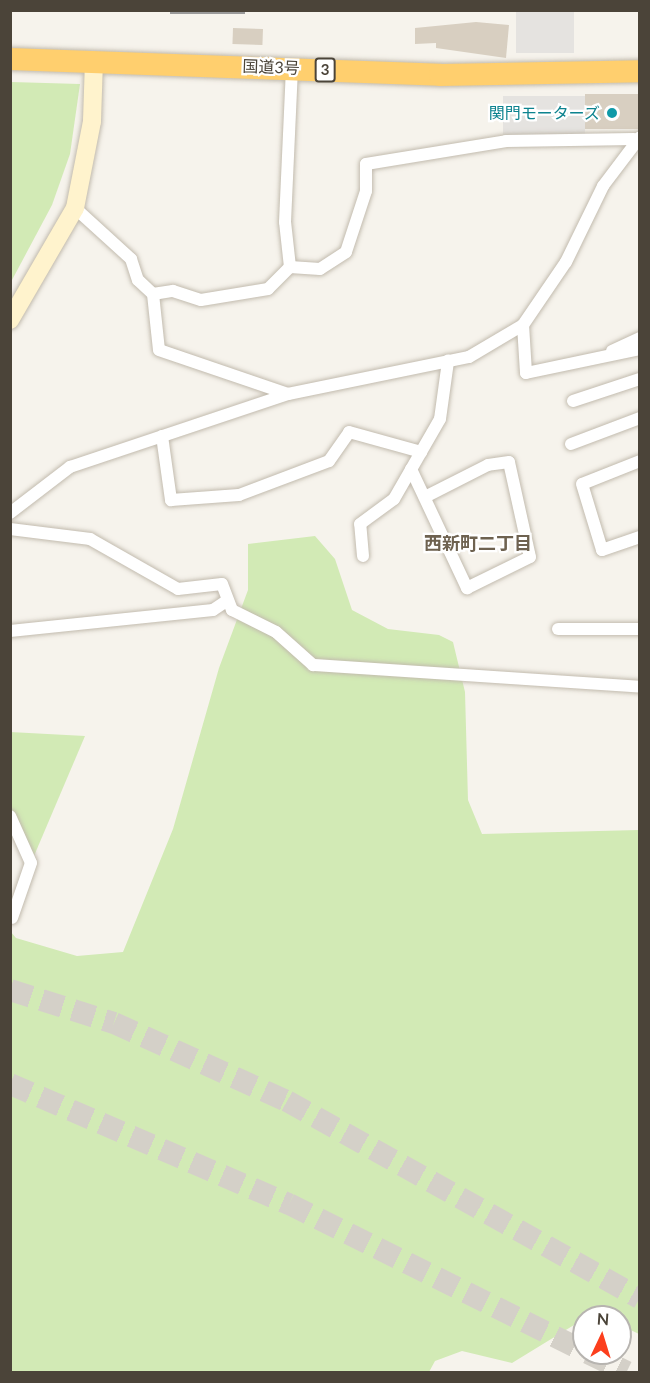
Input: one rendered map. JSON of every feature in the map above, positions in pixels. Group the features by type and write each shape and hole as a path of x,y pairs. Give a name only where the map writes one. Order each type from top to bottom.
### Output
{"highway":[{"name":"国道3号","path":"10,59 502,76 639,71"}],"street":[{"path":"10,320 75,208 92,120 94,61"},
{"path":"290,267 285,222 292,68"},
{"path":"153,294 173,291 201,300 268,289 290,267 320,269 346,252 366,191 366,164 506,141 637,138"},
{"path":"10,513 70,467 288,394 469,357 523,325 566,262 603,186 637,138"},
{"path":"75,208 131,259 138,280 153,294 159,350 288,394"},
{"path":"523,325 526,373 589,362 639,349"},
{"path":"589,362 639,338"},
{"path":"363,556 360,524 394,499 440,419 448,362"},
{"path":"573,401 639,379"},
{"path":"571,444 639,418"},
{"path":"162,436 171,500 239,495 289,477 329,461 349,432 421,453"},
{"path":"639,461 582,484 602,550 639,537"},
{"path":"411,469 426,501 467,588 530,557 509,462 488,465 424,497"},
{"path":"10,529 90,539 178,589 222,584 225,602"},
{"path":"10,631 213,610 225,602"},
{"path":"225,602 276,632 313,665 639,687"},
{"path":"558,629 639,629"},
{"path":"10,816 31,863 12,918"}],"green space":[{"path":"11,82 80,84 70,154 52,205 12,280"},
{"path":"315,536 335,559 352,610 388,629 439,635 453,642 465,692 468,800 482,834 639,830 639,1334 632,1331 632,1305 572,1305 572,1326 512,1363 462,1351 435,1361 429,1372 11,1372 10,931 16,938 77,956 123,952 173,829 219,668 248,590 248,544"},
{"path":"10,732 85,736 31,863 11,817"}],"shaded area":[{"path":"516,11 574,11 574,53 516,53"},
{"path":"503,96 585,96 585,135 503,135"}],"building":[{"path":"476,22 509,25 506,58 436,48 436,43 415,44 415,28"},
{"path":"233,28 263,29 262,45 232,44"},
{"name":"関門モーターズ","path":"585,94 639,94 639,129 585,129"}],"tunnel":[{"path":"10,990 114,1023 287,1101 640,1298"},
{"path":"10,1084 289,1204 572,1345"},
{"path":"613,1365 627,1372"}],"railway":[{"path":"170,10 245,10"}],"place":[{"name":"関門モーターズ","path":"612,113"}],"district":[{"name":"西新町二丁目","path":"478,543"}]}
